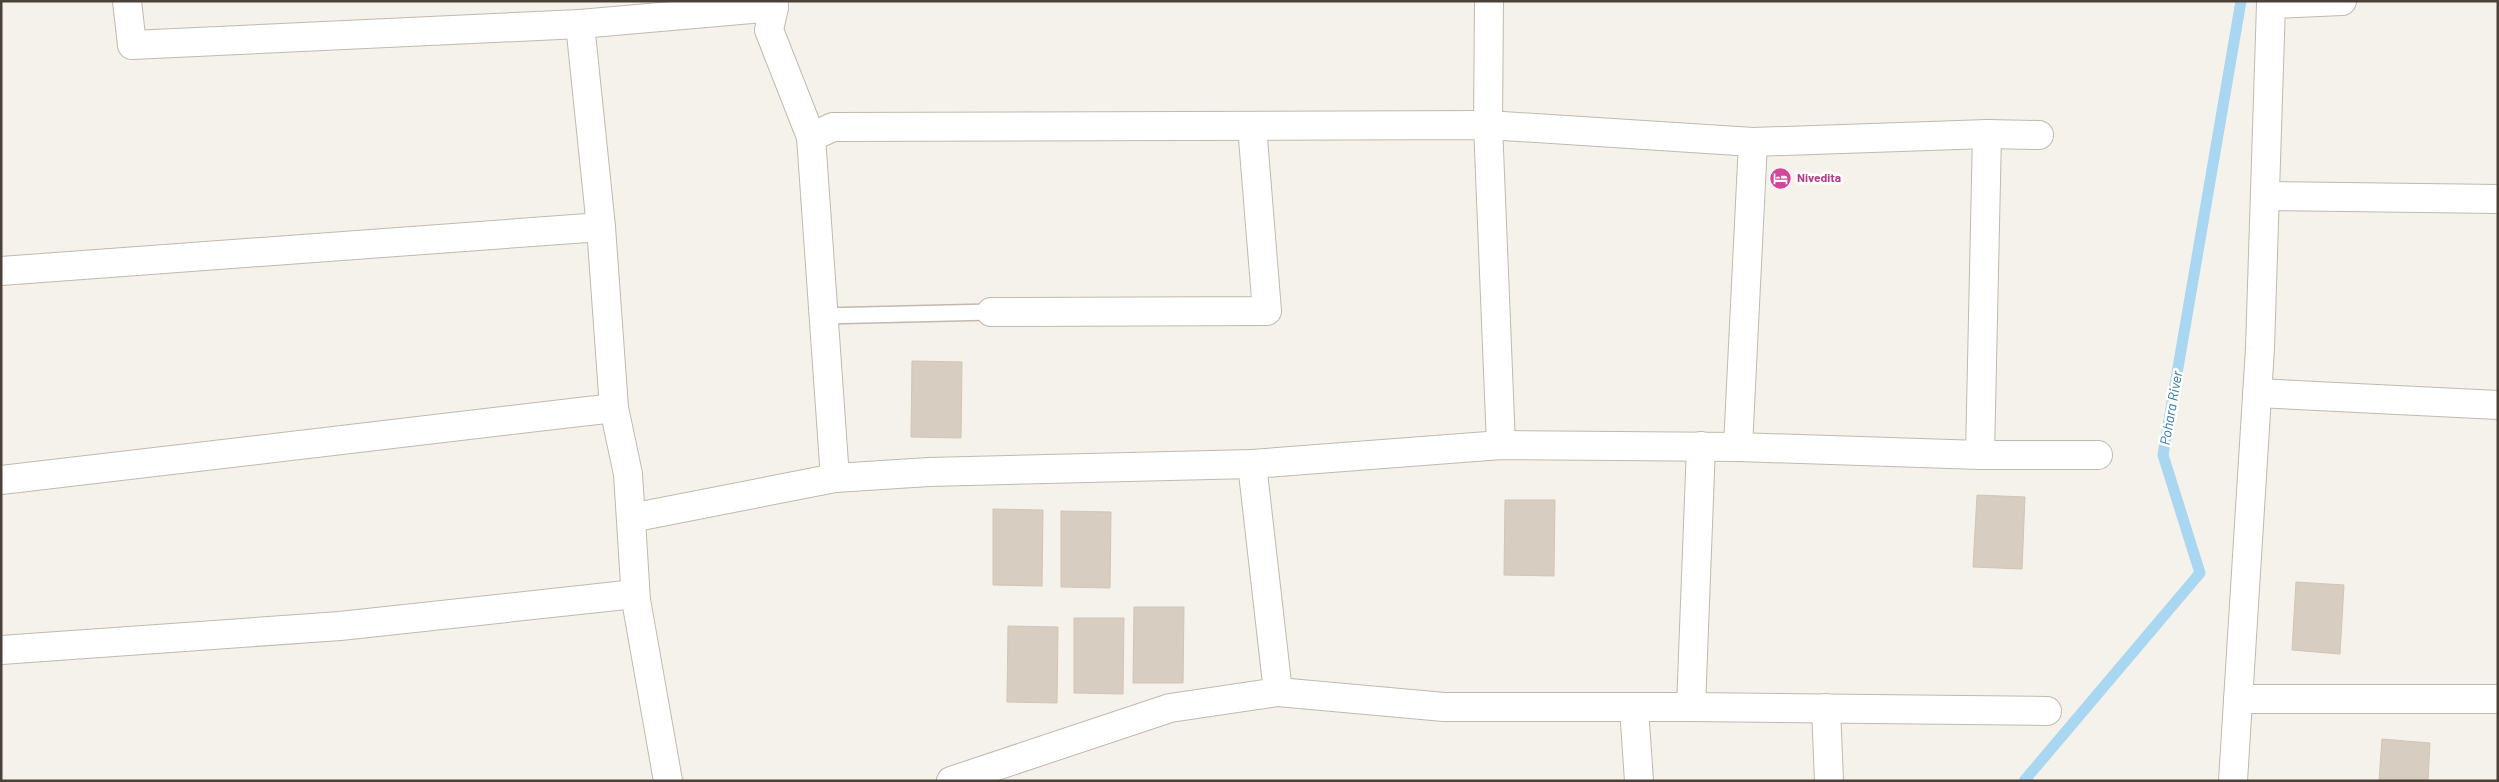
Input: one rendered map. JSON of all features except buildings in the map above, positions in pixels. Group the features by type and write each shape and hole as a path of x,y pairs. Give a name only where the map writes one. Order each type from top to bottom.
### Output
{"street":[{"path":"127,1 132,45 580,24 773,4 769,30 811,137 822,316 835,478"},
{"path":"1489,1 1488,125 1501,445"},
{"path":"2233,781 2257,393 2266,196 2271,4 2342,1"},
{"path":"580,24 601,227 614,408 628,474 635,594 668,781"},
{"path":"811,137 833,128 1488,125 1752,142 1987,134 2039,135"},
{"path":"991,312 1267,311 1252,126"},
{"path":"1980,455 1987,134"},
{"path":"1738,446 1752,142"},
{"path":"2266,196 2498,199"},
{"path":"1,271 601,227"},
{"path":"2257,393 2498,405"},
{"path":"1,480 614,408"},
{"path":"631,518 835,478 929,472 1252,464 1501,445 1738,446 1980,455 2098,455"},
{"path":"1691,707 1701,446"},
{"path":"1252,464 1278,692"},
{"path":"1,650 340,626 635,594"},
{"path":"951,781 1170,708 1278,692 1444,707 1691,707 2046,711"},
{"path":"2238,699 2498,699"},
{"path":"1634,708 1640,781"},
{"path":"1826,708 1829,781"}],"lane":[{"path":"822,316 991,312"}],"waterway":[{"name":"Pohara River","path":"2024,781 2200,573 2163,455 2241,1"}],"place":[{"name":"Nivedita","path":"1781,178"}]}
